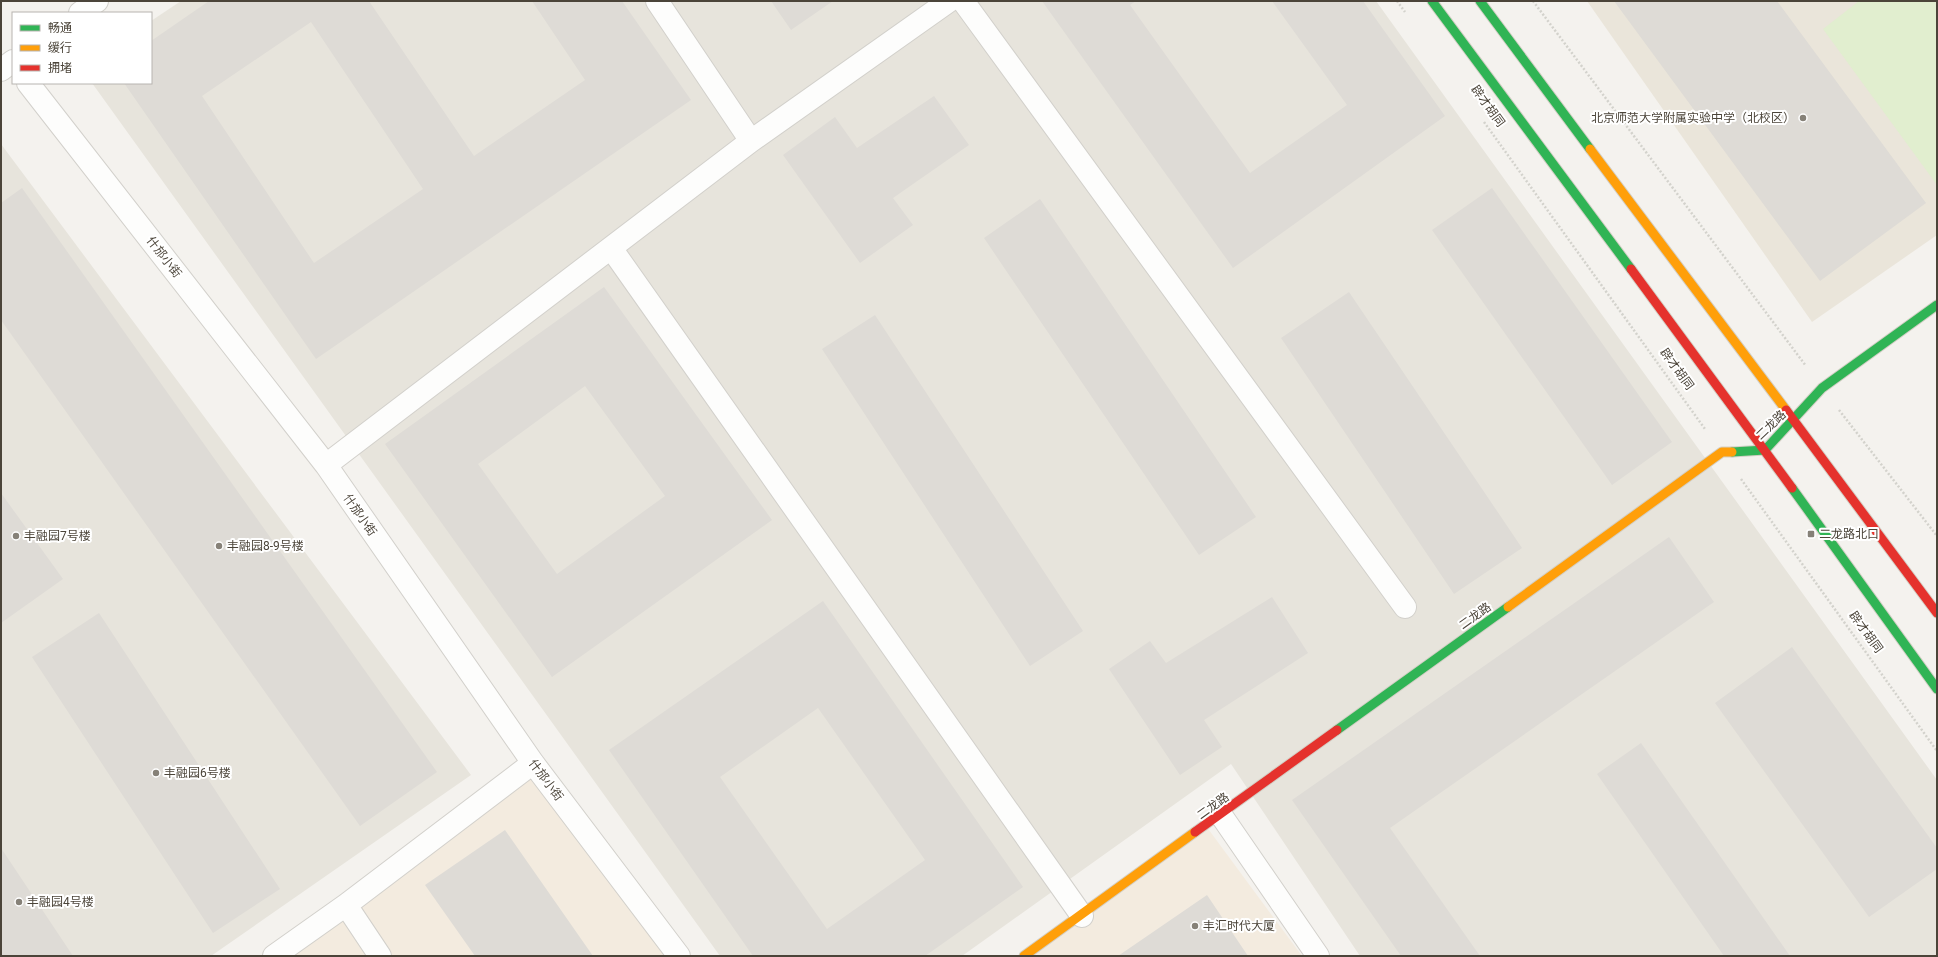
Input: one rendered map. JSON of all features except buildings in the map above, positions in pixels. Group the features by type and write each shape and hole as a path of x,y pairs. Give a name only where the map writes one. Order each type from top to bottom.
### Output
{"main road":[{"name":"辟才胡同","path":"1432,1 1765,450 1937,690"},
{"path":"1480,1 1792,421 1937,612"},
{"name":"二龙路","path":"1024,956 1082,916 1722,452 1765,450 1822,388 1937,305"}],"street":[{"path":"81,12 97,1"},
{"path":"657,1 751,141"},
{"path":"326,465 751,141 949,1"},
{"path":"963,1 1404,607"},
{"name":"什邡小街","path":"29,84 326,465 533,763 679,956"},
{"path":"611,248 1082,916"},
{"path":"274,956 346,905 533,763"},
{"path":"1221,815 1318,956"},
{"path":"346,905 380,956"}],"path":[{"path":"1397,1 1407,14"},
{"path":"1533,1 1822,388 1937,536"},
{"name":"辟才胡同","path":"1481,117 1937,751"}],"shaded area":[{"path":"181,1 1376,1 1937,780 1937,956 1360,956 1231,764 962,956 720,956 93,84 152,84 152,20"},
{"name":"北京师范大学附属实验中学（北校区）","path":"1587,1 1937,1 1937,235 1812,322"},
{"path":"1,144 471,775 211,956 1,956"},
{"path":"533,763 679,956 267,956"},
{"path":"1206,826 1302,956 1022,956"}],"green space":[{"path":"1859,1 1937,1 1937,185 1823,29"}],"traffic: fast":[{"path":"1432,1 1631,269"},
{"path":"1480,1 1590,149"},
{"path":"1732,452 1765,450 1822,388 1937,305"},
{"path":"1792,488 1937,689"},
{"path":"1337,730 1508,607"}],"traffic: slow":[{"path":"1590,149 1786,410"},
{"path":"1508,607 1722,452 1732,452"},
{"path":"1024,956 1195,832"}],"traffic: jam":[{"path":"1631,269 1792,488"},
{"path":"1786,410 1937,613"},
{"path":"1195,832 1337,730"}],"place":[{"name":"北京师范大学附属实验中学（北校区）","path":"1803,118"},
{"name":"二龙路北口","path":"1811,534"},
{"name":"丰融园7号楼","path":"16,536"},
{"name":"丰融园8-9号楼","path":"219,546"},
{"name":"丰融园6号楼","path":"156,773"},
{"name":"丰融园4号楼","path":"19,902"},
{"name":"丰汇时代大厦","path":"1195,926"}]}
